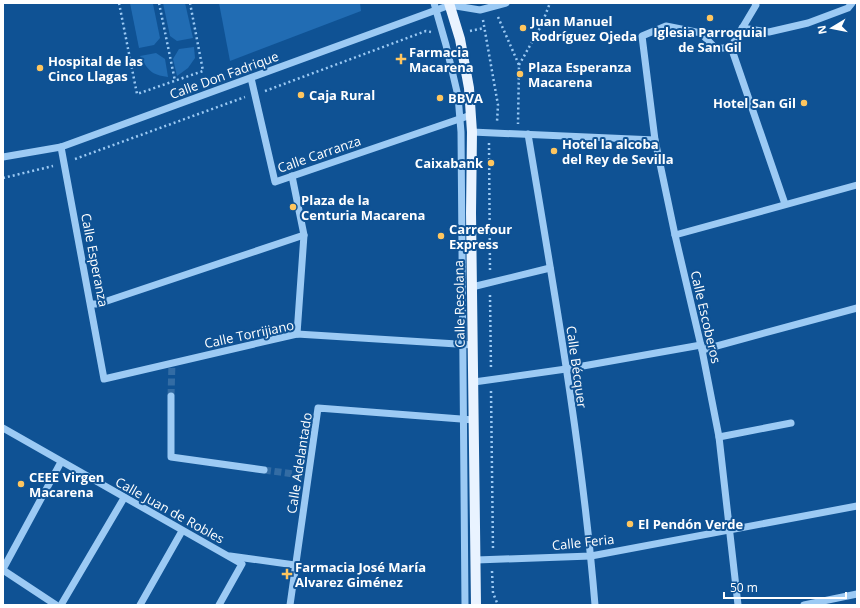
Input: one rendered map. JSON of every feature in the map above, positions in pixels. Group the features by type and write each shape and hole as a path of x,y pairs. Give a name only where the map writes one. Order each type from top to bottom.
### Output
{"main road":[{"name":"Calle Resolana","path":"450,4 459,33 469,88 472,132 472,287 468,344 474,382 476,605"}],"street":[{"path":"450,4 480,10 506,3"},
{"path":"755,3 756,5 731,47 785,204"},
{"path":"742,28 769,32 808,23 848,8 852,3"},
{"name":"Calle Don Fadrique","path":"3,157 61,147 251,78 435,6 450,4"},
{"name":"Calle Resolana","path":"435,6 458,96 460,119 468,344 463,419 465,605"},
{"name":"Calle Escoberos","path":"731,47 716,49 701,33 666,26 642,36 655,140 675,235 702,348 718,437 738,605"},
{"name":"Calle Carranza","path":"251,78 275,182 471,116"},
{"path":"472,132 655,140"},
{"name":"Calle Bécquer","path":"528,134 566,369 591,556 595,605"},
{"name":"Calle Esperanza","path":"61,147 104,379"},
{"path":"292,176 304,235 298,334"},
{"path":"675,235 857,185"},
{"path":"91,304 98,304 304,235"},
{"path":"472,287 550,268"},
{"path":"474,382 702,348 857,308"},
{"name":"Calle Torrijiano","path":"104,379 298,334 468,344"},
{"path":"171,396 170,457 264,470"},
{"name":"Calle Adelantado","path":"290,605 318,408 474,420"},
{"path":"718,437 791,424"},
{"name":"Calle Juan de Robles","path":"3,428 242,564 219,605"},
{"path":"56,605 3,570 61,462"},
{"path":"61,605 124,498"},
{"name":"Calle Feria","path":"476,560 591,556 857,506"},
{"path":"140,605 182,531"},
{"path":"225,555 295,565"},
{"path":"804,605 857,594"}],"path":[{"path":"119,3 137,94 203,71 190,3"},
{"path":"160,3 175,81"},
{"path":"519,65 541,26 550,3"},
{"path":"494,6 519,65 517,134"},
{"path":"480,10 498,105 497,123"},
{"path":"472,31 484,28"},
{"path":"261,93 426,31 436,33"},
{"path":"72,160 250,96"},
{"path":"489,137 490,269"},
{"path":"3,178 60,164"},
{"path":"490,288 491,371"},
{"path":"491,388 492,543"},
{"path":"492,574 493,593 498,605"}],"shaded area":[{"path":"130,3 153,4 160,38 154,45 139,48"},
{"path":"163,3 185,3 193,38 177,41 170,36"},
{"path":"219,3 360,3 361,11 230,61"},
{"path":"194,47 195,58 188,68 177,76 173,59 179,49"},
{"path":"156,53 165,59 168,77 158,75 151,71 145,65 140,56"}],"tunnel":[{"path":"171,396 172,363"},
{"path":"264,470 309,476"}],"place":[{"name":"Iglesia Parroquial de San Gil","path":"710,18"},
{"name":"Juan Manuel Rodríguez Ojeda","path":"523,28"},
{"name":"Farmacia Macarena","path":"401,59"},
{"name":"Hospital de las Cinco Llagas","path":"40,68"},
{"name":"Plaza Esperanza Macarena","path":"520,74"},
{"name":"Caja Rural","path":"301,95"},
{"name":"BBVA","path":"440,98"},
{"name":"Hotel San Gil","path":"804,103"},
{"name":"Hotel la alcoba del Rey de Sevilla","path":"554,151"},
{"name":"Caixabank","path":"491,163"},
{"name":"Plaza de la Centuria Macarena","path":"293,207"},
{"name":"Carrefour Express","path":"441,236"},
{"name":"CEEE Virgen Macarena","path":"21,484"},
{"name":"El Pendón Verde","path":"630,524"},
{"name":"Farmacia José María Alvarez Giménez","path":"287,574"}]}
